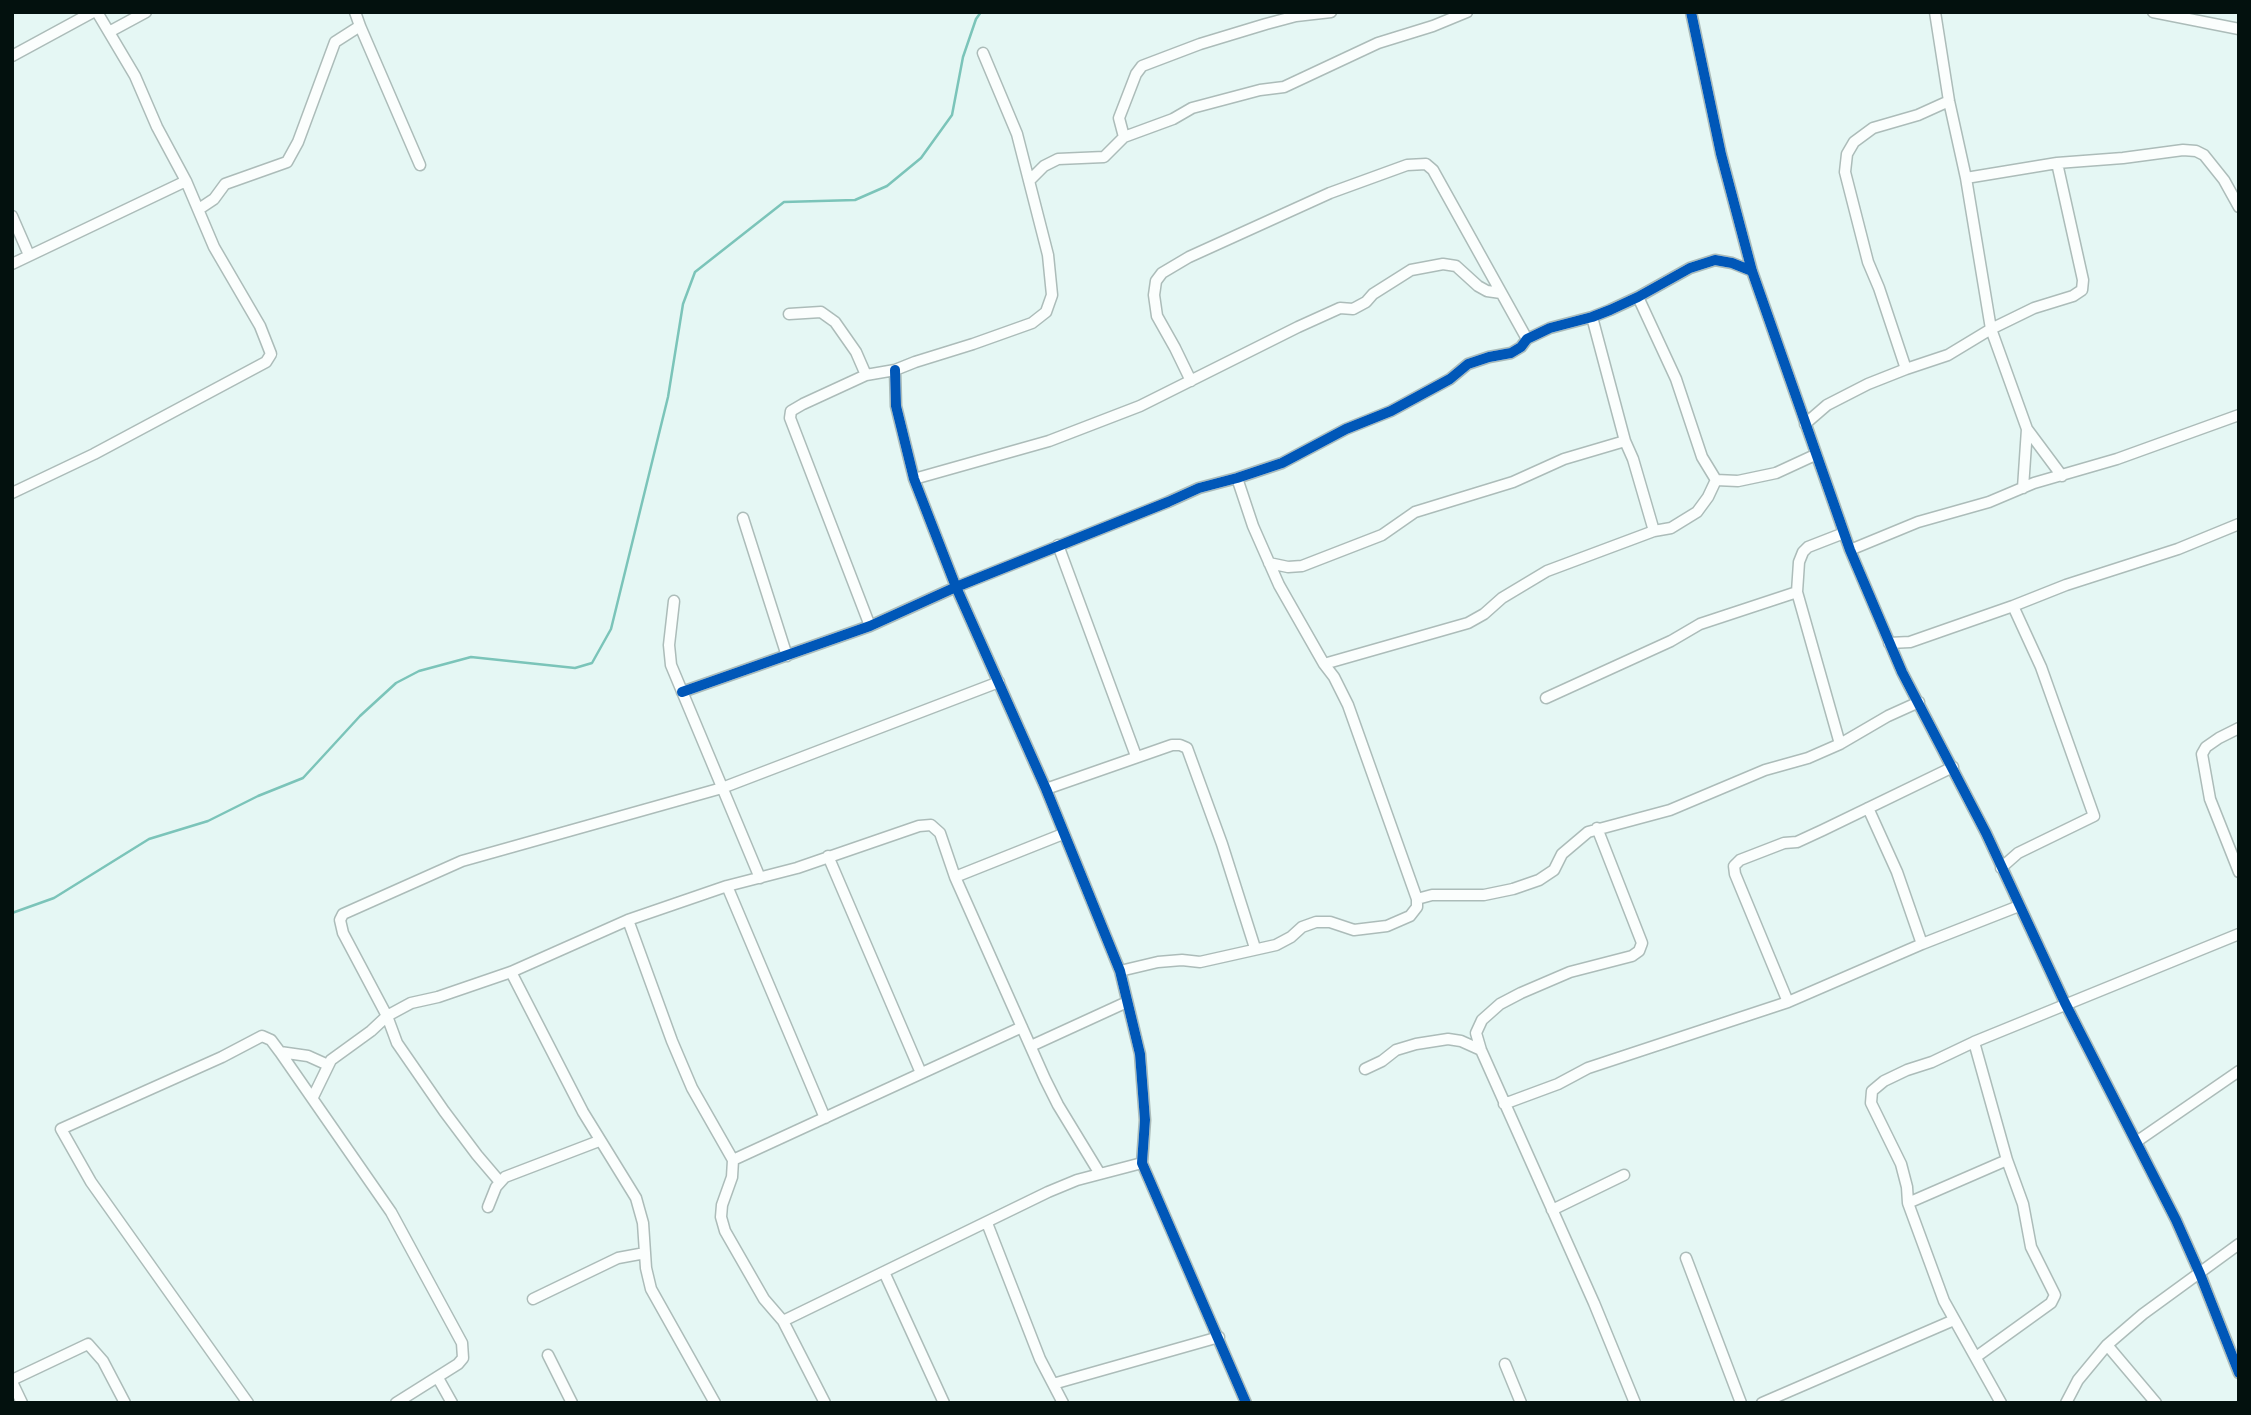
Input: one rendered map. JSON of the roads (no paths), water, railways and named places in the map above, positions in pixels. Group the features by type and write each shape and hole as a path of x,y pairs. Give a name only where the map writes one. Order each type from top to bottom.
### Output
{"street":[{"path":"12,56 95,12 135,76 156,127 186,181 214,247 260,326 271,354 267,362 94,454 12,493"},
{"path":"109,32 146,12"},
{"path":"355,12 420,165"},
{"path":"1124,137 1119,117 1136,74 1142,66 1200,44 1266,24 1296,16 1331,12"},
{"path":"1029,181 1044,166 1058,159 1104,156 1124,137 1173,119 1192,108 1260,90 1284,87 1378,43 1467,12"},
{"path":"1691,12 1721,154 1752,271 1850,550 1889,643 1986,833 2065,1003 2176,1220 2234,1352 2239,1373"},
{"path":"1935,12 1991,328 2027,429 2062,475"},
{"path":"2153,12 2239,29"},
{"path":"199,209 214,199 225,184 287,162 298,142 335,42 360,26"},
{"path":"870,626 790,418 792,411 803,404 866,375 895,370 1032,323 1046,312 1052,295 1048,255 1017,134 983,52"},
{"path":"1906,369 1868,262 1845,172 1847,154 1854,142 1873,128 1918,115 1949,101"},
{"path":"1966,178 2057,163 2183,150 2196,151 2204,155 2224,180 2239,207"},
{"path":"1805,424 1827,405 1868,384 1948,355 1991,328 2082,290 2083,280 2057,163"},
{"path":"1191,381 1157,316 1154,295 1156,282 1162,273 1189,257 1330,193 1407,165 1426,164 1433,170 1527,339"},
{"path":"12,264 186,181"},
{"path":"12,216 29,255"},
{"path":"682,692 870,626 956,587 1199,488 1282,463 1450,379 1468,364 1511,353 1527,339 1550,328 1591,317 1638,297 1690,268 1714,260 1732,262 1752,271"},
{"path":"914,479 1049,441 1140,406 1340,308 1353,309 1412,270 1443,264 1457,266 1478,286 1501,293"},
{"path":"1638,297 1676,379 1702,457 1716,480"},
{"path":"789,314 821,312 835,322 856,352 866,375"},
{"path":"1591,317 1625,441 1654,531"},
{"path":"895,370 896,405 914,479 956,587 1046,789 1119,971 1140,1054 1145,1120 1142,1163 1246,1403"},
{"path":"1850,550 1919,522 1989,502 2239,415"},
{"path":"2023,488 2027,429"},
{"path":"1269,562 1288,567 1302,566 1382,535 1415,512 1513,482 1564,460 1625,441"},
{"path":"1716,480 1738,481 1776,473 1815,454"},
{"path":"1119,971 1158,962 1200,962 1276,945 1316,922 1330,922 1354,930 1387,926 1410,916 1417,907 1418,899 1348,705 1334,677 1294,614 1269,562 1237,478"},
{"path":"1324,664 1468,623 1484,614 1502,598 1547,571 1654,531 1671,528 1697,512 1716,480"},
{"path":"743,518 787,656"},
{"path":"1889,643 1910,642 2238,526"},
{"path":"1840,744 1797,592 1799,562 1803,552 1808,547 1844,533"},
{"path":"1058,545 1136,756"},
{"path":"1546,698 1671,642 1700,624 1797,592"},
{"path":"674,601 669,645 671,665 760,878"},
{"path":"2001,868 2018,853 2094,816 2041,667 2013,606"},
{"path":"500,1182 477,1155 397,1043 387,1016 343,933 340,920 343,914 462,861 722,788 999,682"},
{"path":"1418,899 1432,895 1484,895 1539,880 1554,870 1562,854 1579,838 1597,828 1670,810 1765,771 1808,758 1919,702"},
{"path":"2239,728 2206,747 2202,754 2210,799 2239,872"},
{"path":"1046,789 1136,756 1172,746 1187,748 1222,844 1255,948"},
{"path":"1788,1002 1734,866 1740,860 1784,843 1797,842 1953,767"},
{"path":"1868,808 1897,872 1922,944"},
{"path":"313,1097 328,1065 343,1049 371,1031 387,1016 411,1003 438,997 511,972 628,920 727,886 760,878 919,826 931,825 940,833 954,877 1058,1105 1100,1174"},
{"path":"1597,828 1642,943 1639,951 1632,956 1570,972 1521,993 1500,1004 1482,1020 1476,1033 1480,1050 1594,1303 1634,1403"},
{"path":"954,877 1063,834"},
{"path":"828,856 921,1073"},
{"path":"727,886 825,1118"},
{"path":"1504,1104 1558,1084 1588,1068 1788,1002 1922,944 2019,906"},
{"path":"628,920 687,1076 733,1160 732,1177 722,1205 721,1217 725,1231 764,1299 783,1321 825,1403"},
{"path":"2000,1402 1944,1301 1910,1213 1901,1164 1871,1103 1872,1091 1884,1081 1907,1070 1932,1062 2065,1003 2239,934"},
{"path":"511,972 599,1141 636,1198 643,1223 651,1289 715,1403"},
{"path":"1031,1046 1127,1002"},
{"path":"733,1160 1022,1027"},
{"path":"248,1403 91,1182 61,1129 222,1058 261,1037 271,1040 280,1052 391,1212 462,1343 463,1358 458,1364 396,1403"},
{"path":"1365,1069 1382,1062 1396,1050 1416,1044 1448,1039 1461,1041 1480,1050"},
{"path":"1974,1042 2007,1160 2023,1204 2031,1247 2055,1295 2051,1303 1976,1357"},
{"path":"280,1052 308,1056 328,1065"},
{"path":"2136,1142 2239,1071"},
{"path":"488,1207 505,1177 599,1141"},
{"path":"1908,1203 2007,1160"},
{"path":"783,1321 1048,1192 1077,1180 1142,1163"},
{"path":"1552,1210 1624,1175"},
{"path":"987,1223 1040,1359 1063,1403"},
{"path":"2066,1403 2084,1372 2107,1345 2143,1314 2239,1244"},
{"path":"533,1299 618,1258 646,1253"},
{"path":"1686,1258 1741,1403"},
{"path":"884,1272 944,1403"},
{"path":"1762,1403 1954,1320"},
{"path":"1053,1384 1219,1337"},
{"path":"22,1403 12,1381 88,1344 103,1361 125,1403"},
{"path":"2107,1345 2156,1403"},
{"path":"548,1355 572,1403"},
{"path":"1505,1364 1521,1403"},
{"path":"438,1378 452,1403"}],"waterway":[{"path":"12,913 54,898 149,839 208,821 258,796 303,778 360,716 396,683 419,671 471,657 575,668 592,663 611,629 668,397 683,304 695,272 784,202 855,200 887,186 921,158 952,115 963,57 981,12"}]}
